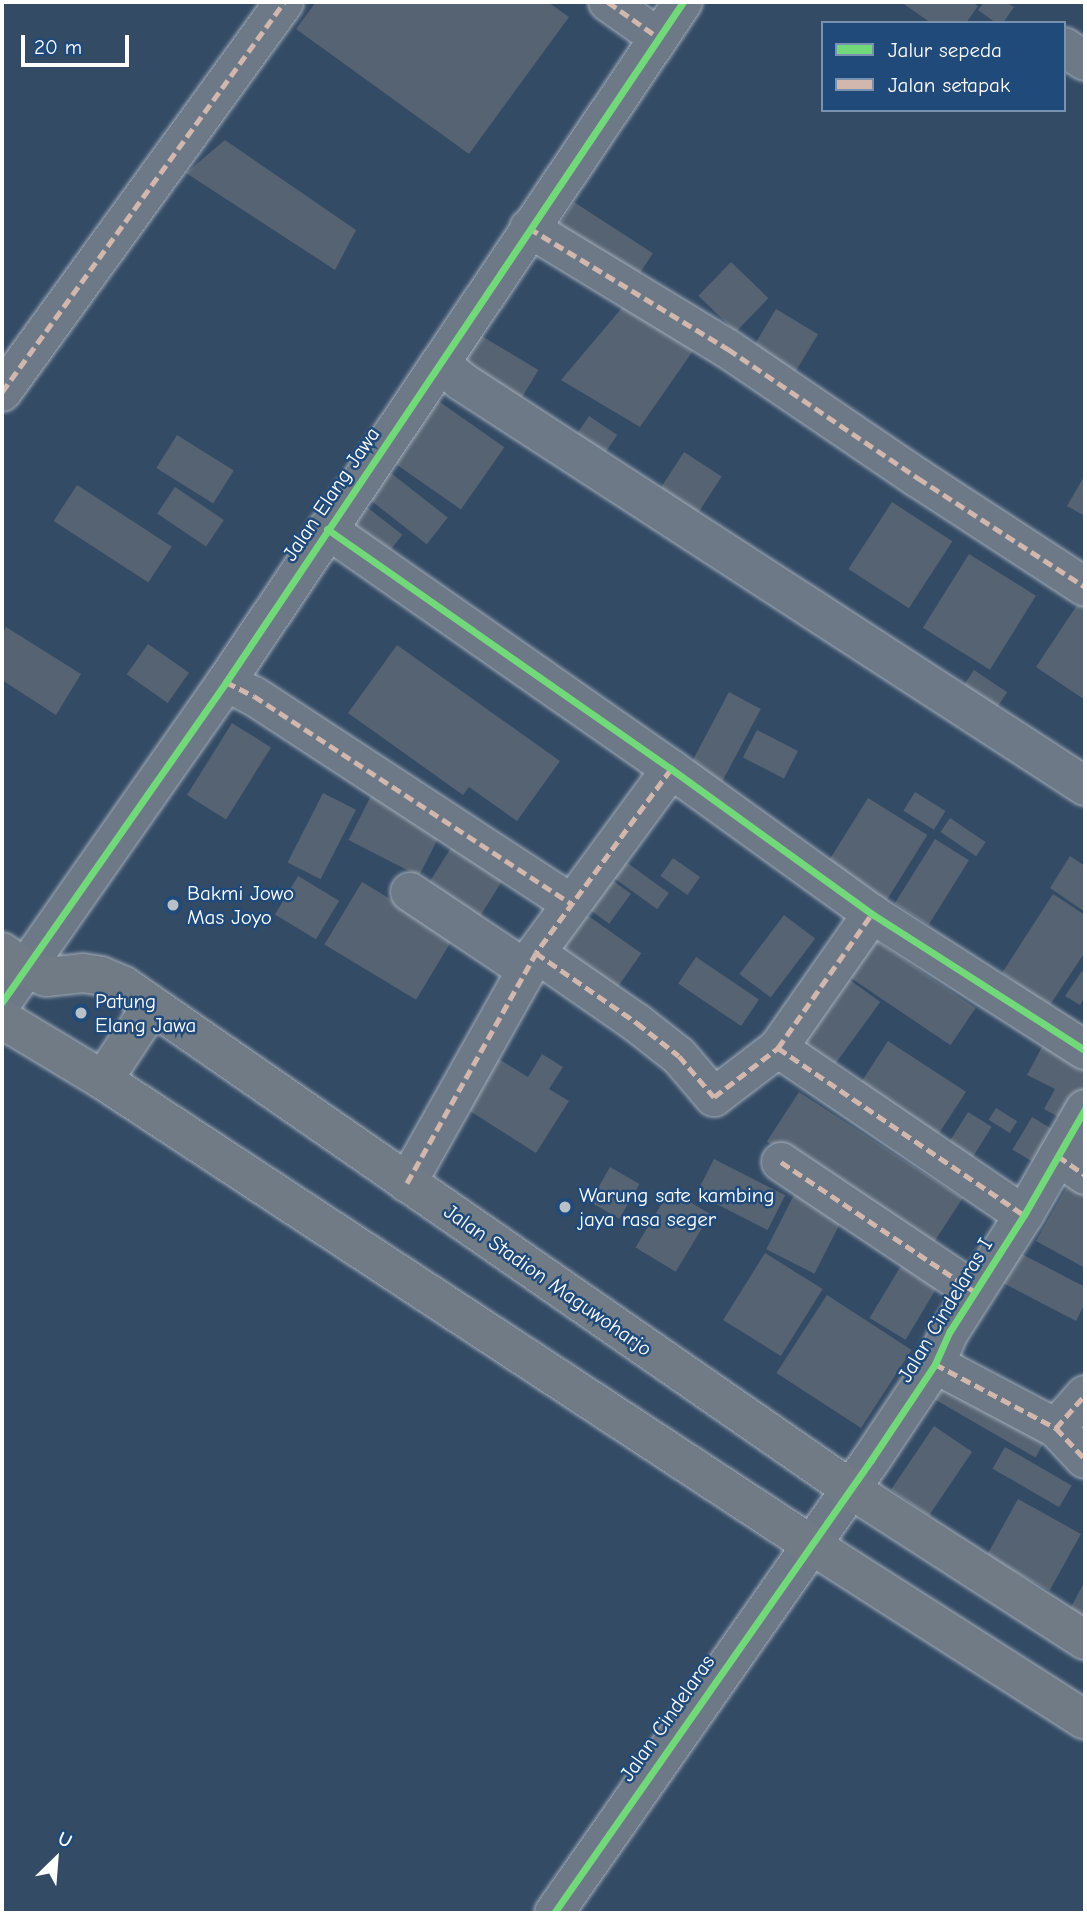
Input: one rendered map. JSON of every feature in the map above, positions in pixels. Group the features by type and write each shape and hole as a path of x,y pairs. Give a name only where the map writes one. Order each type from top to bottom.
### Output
{"main road":[{"name":"Jalan Stadion Maguwoharjo","path":"13,960 46,976 72,972 101,976 124,986 849,1488 1085,1640"},
{"path":"103,1080 152,1006"},
{"path":"2,1019 103,1080 810,1544 1085,1720"}],"street":[{"path":"2,392 284,2"},
{"path":"608,2 659,38"},
{"name":"Jalan Elang Jawa","path":"2,1002 13,960 226,682 683,2"},
{"path":"1066,48 1085,61"},
{"path":"529,228 728,349 1085,587"},
{"path":"441,364 461,381 1085,786"},
{"path":"327,530 671,769 873,914 1085,1050"},
{"path":"226,682 254,696 570,903"},
{"path":"407,1183 466,1082 530,961 671,769"},
{"path":"410,892 637,1023 679,1056 715,1097 778,1048 873,914"},
{"path":"778,1048 1024,1214"},
{"name":"Jalan Cindelaras I","path":"810,1544 935,1364 974,1291 1024,1214 1072,1166 1085,1109"},
{"path":"781,1162 974,1291"},
{"name":"Jalan Cindelaras I","path":"935,1364 1056,1429 1085,1459"},
{"path":"1056,1429 1085,1395"},
{"name":"Jalan Cindelaras","path":"554,1913 810,1544"}],"building":[{"path":"316,2 548,2 569,17 469,154 296,29"},
{"path":"901,2 972,2 978,6 967,21 928,21"},
{"path":"984,2 1006,2 1014,7 1004,21 993,21 978,10"},
{"path":"225,140 356,230 335,270 186,173"},
{"path":"574,202 653,253 633,283 554,232"},
{"path":"731,262 768,298 736,332 698,296"},
{"path":"626,303 697,345 640,427 561,380"},
{"path":"776,309 818,334 792,377 750,352"},
{"path":"475,332 538,370 516,408 452,370"},
{"path":"434,398 504,447 461,510 390,460"},
{"path":"589,416 617,435 598,463 570,444"},
{"path":"177,435 234,471 213,504 156,468"},
{"path":"684,452 722,477 697,514 659,490"},
{"path":"387,470 448,517 427,544 366,497"},
{"path":"1085,475 1085,516 1067,506"},
{"path":"77,485 172,547 148,583 54,521"},
{"path":"175,487 224,520 206,547 157,514"},
{"path":"359,501 402,535 383,559 340,525"},
{"path":"892,502 952,541 909,608 848,569"},
{"path":"969,554 1036,596 990,670 923,628"},
{"path":"1081,599 1085,602 1085,700 1036,667"},
{"path":"6,627 81,674 56,715 2,680 2,633"},
{"path":"148,644 189,673 168,703 127,674"},
{"path":"397,645 560,761 517,821 469,787 463,795 348,713"},
{"path":"974,670 1007,692 989,720 956,697"},
{"path":"729,692 761,709 721,784 689,767"},
{"path":"232,723 271,747 226,819 187,795"},
{"path":"757,730 798,751 784,779 743,758"},
{"path":"373,792 443,828 419,876 348,840"},
{"path":"915,792 946,811 934,830 903,811"},
{"path":"323,793 356,810 321,879 288,862"},
{"path":"868,798 927,835 881,910 821,873"},
{"path":"950,818 986,842 976,856 940,832"},
{"path":"935,839 969,860 929,925 895,903"},
{"path":"452,846 504,878 477,921 426,888"},
{"path":"1070,856 1085,866 1085,912 1050,888"},
{"path":"673,858 700,877 687,895 660,876"},
{"path":"622,859 669,893 657,909 610,875"},
{"path":"605,875 631,894 609,924 583,905"},
{"path":"298,876 339,901 316,939 275,915"},
{"path":"362,882 454,937 416,1000 324,945"},
{"path":"1053,894 1085,915 1085,952 1050,1005 1042,999 1035,1009 1007,991 1015,981 1002,973"},
{"path":"584,913 641,953 610,998 552,958"},
{"path":"784,915 815,938 771,998 739,974"},
{"path":"872,938 976,1008 950,1045 847,975"},
{"path":"696,957 759,999 741,1026 678,984"},
{"path":"1082,971 1085,973 1085,997 1080,1005 1065,996"},
{"path":"843,975 880,1002 831,1070 794,1043"},
{"path":"888,1041 966,1092 932,1144 854,1094"},
{"path":"1043,1045 1085,1066 1085,1087 1067,1122 1044,1109 1055,1089 1027,1075"},
{"path":"542,1054 563,1067 549,1089 569,1101 536,1153 462,1106 494,1056 528,1077"},
{"path":"799,1092 963,1198 930,1248 767,1141"},
{"path":"996,1108 1017,1121 1010,1133 989,1120"},
{"path":"968,1112 992,1127 966,1168 943,1153"},
{"path":"1032,1117 1059,1133 1039,1166 1012,1150"},
{"path":"714,1159 785,1195 768,1230 696,1194"},
{"path":"610,1167 639,1184 619,1219 590,1202"},
{"path":"1073,1176 1085,1182 1085,1268 1036,1241"},
{"path":"799,1185 847,1210 814,1274 766,1249"},
{"path":"670,1190 710,1214 676,1272 635,1247"},
{"path":"1016,1251 1085,1287 1085,1303 1076,1321 1001,1282"},
{"path":"765,1253 823,1289 781,1356 723,1320"},
{"path":"902,1264 938,1286 906,1340 870,1318"},
{"path":"827,1295 912,1350 861,1428 776,1373"},
{"path":"941,1373 1048,1435 1035,1458 928,1396"},
{"path":"934,1426 972,1452 929,1516 891,1490"},
{"path":"1005,1447 1072,1485 1059,1507 992,1469"},
{"path":"1018,1499 1081,1534 1049,1591 986,1556"},
{"path":"1085,1581 1085,1617 1070,1609"}],"marked path":[{"path":"2,392 284,2"},
{"path":"608,2 659,38"},
{"path":"529,228 728,349 1085,587"},
{"path":"226,682 254,696 570,903"},
{"path":"671,769 536,953 637,1023 679,1056 714,1097 778,1048 1024,1215"},
{"path":"778,1048 872,914"},
{"path":"407,1183 536,953"},
{"path":"1058,1156 1085,1175"},
{"path":"781,1162 974,1291"},
{"path":"935,1364 1056,1428 1085,1459"},
{"path":"1056,1428 1085,1395"}],"cycle path":[{"path":"2,1002 226,682 683,2"},
{"path":"327,529 671,769 872,914 1085,1050"},
{"path":"554,1913 871,1460 935,1364 950,1331 1024,1215 1085,1109"}],"place":[{"name":"Bakmi Jowo Mas Joyo","path":"173,905"},
{"name":"Patung Elang Jawa","path":"81,1013"},
{"name":"Warung sate kambing jaya rasa seger","path":"565,1207"}]}
